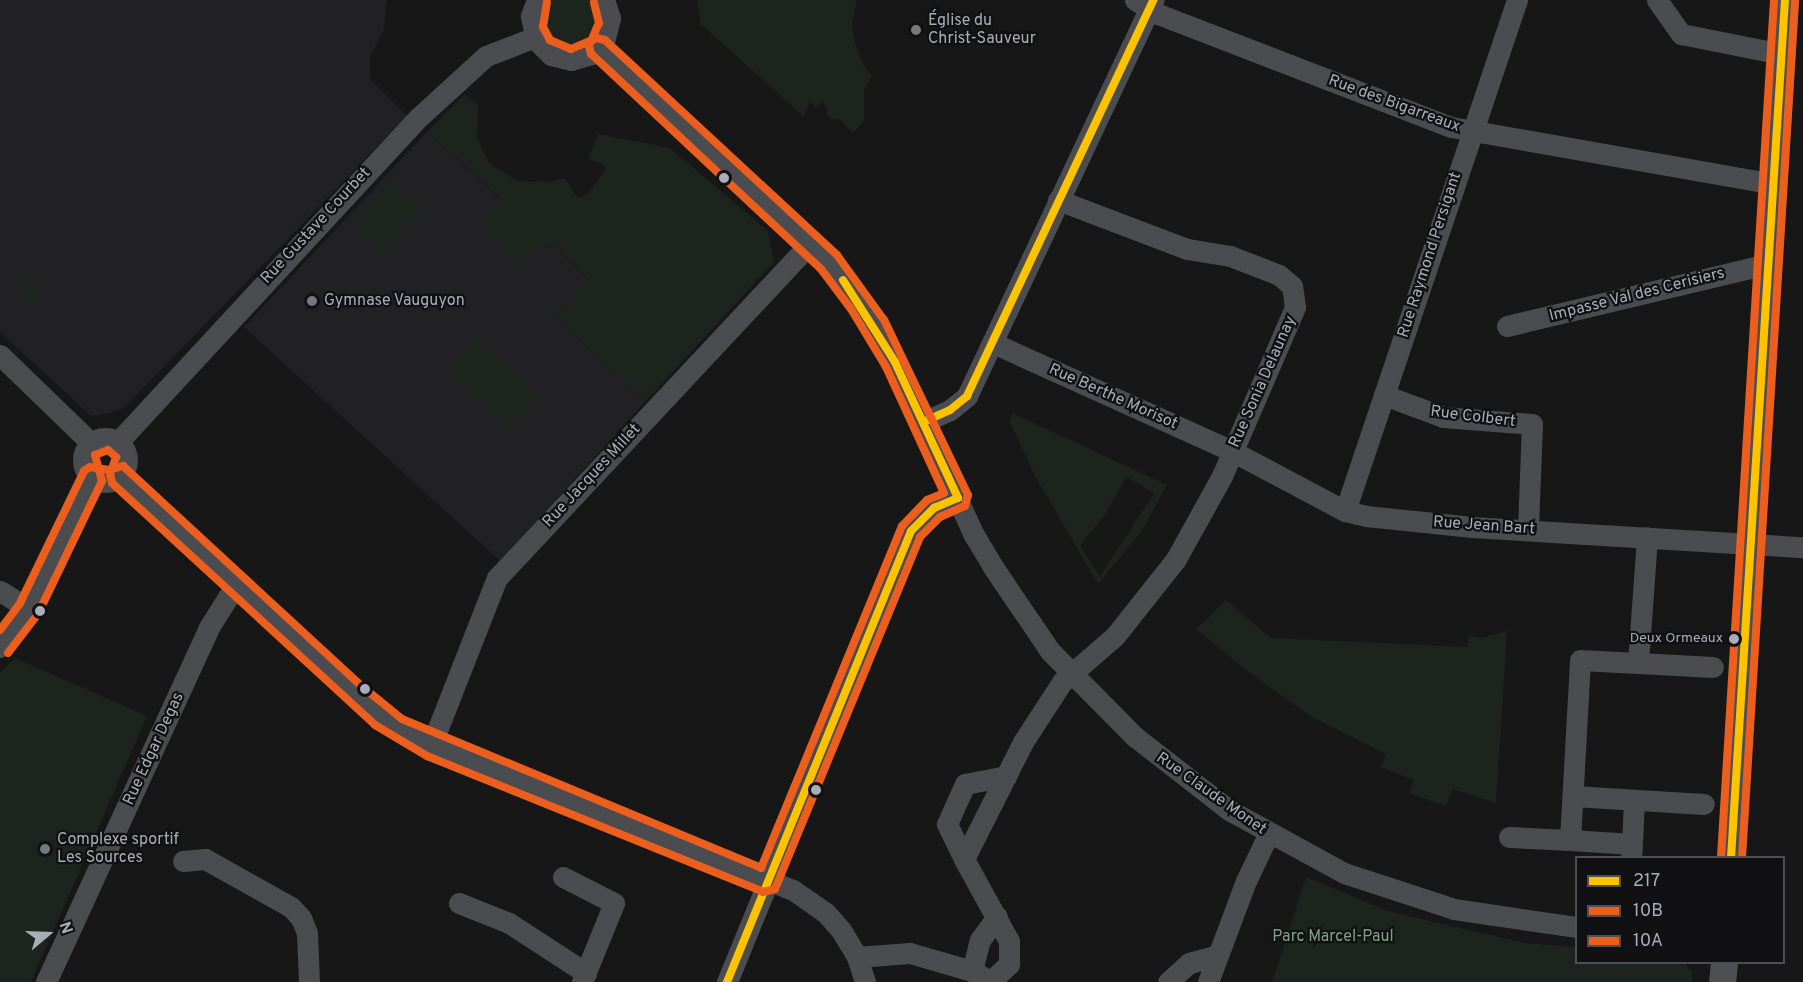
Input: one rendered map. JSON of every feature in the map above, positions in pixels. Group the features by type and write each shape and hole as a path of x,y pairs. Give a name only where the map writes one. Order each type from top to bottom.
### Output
{"main road":[{"path":"1731,856 1785,0"},
{"path":"1722,982 1724,964"}],"street":[{"path":"537,0 531,16 534,37 542,48 561,59 581,58 599,48 610,24 604,0"},
{"name":"Rue Raymond Persigant","path":"1346,510 1517,0"},
{"path":"1657,0 1681,34 1782,54"},
{"path":"923,422 950,410 967,396 1146,4"},
{"name":"Rue des Bigarreaux","path":"1146,4 1471,132 1773,184"},
{"name":"Rue Gustave Courbet","path":"118,442 418,118 486,56 534,37"},
{"name":"Rue Claude Monet","path":"599,48 810,244 843,280 875,325 993,567 1050,651 1071,674 1169,766 1268,835 1344,873 1424,902 1534,924 1575,927"},
{"name":"Rue Sonia Delaunay","path":"964,859 1023,742 1071,674 1115,636 1176,558 1232,451 1292,317 1296,300 1292,286 1259,267 1219,254 1187,249 1058,200"},
{"name":"Rue Jacques Millet","path":"431,746 497,578 810,244"},
{"name":"Impasse Val des Cerisiers","path":"1507,326 1768,264"},
{"name":"Rue Berthe Morisot","path":"993,343 1232,451"},
{"path":"0,355 91,443"},
{"name":"Rue Colbert","path":"1384,395 1443,417 1532,424 1528,530"},
{"path":"104,438 118,442 127,457 120,476 109,481 92,477 83,462 91,443 104,438"},
{"name":"Rue Jean Bart","path":"1232,451 1346,510 1377,517 1528,530 1803,547"},
{"path":"120,476 381,717 431,746 766,882 793,890 826,913 857,957 865,982"},
{"path":"0,647 29,609 92,477"},
{"path":"727,982 911,531 934,508 958,498"},
{"path":"1638,663 1647,537"},
{"name":"Rue Edgar Degas","path":"46,982 208,629 228,597 240,586"},
{"path":"0,591 29,609"},
{"path":"1570,840 1580,660 1713,668"},
{"path":"857,957 902,952 972,971 991,982 1009,964 1010,953 997,917 947,824 966,784 1006,776"},
{"path":"1573,796 1704,804"},
{"path":"1509,837 1570,840 1631,851 1634,800"},
{"path":"1208,982 1216,956 1268,835"},
{"path":"183,861 205,859 291,907 301,918 307,933 309,982"},
{"path":"459,903 509,923 584,978 614,903 563,877"},
{"path":"972,971 980,940 997,917"},
{"path":"1168,982 1189,963 1216,956"}],"shaded area":[{"path":"0,0 387,0 384,29 370,57 371,80 407,116 124,408 106,414 91,416 0,332"},
{"path":"427,132 503,201 478,228 541,248 555,246 590,281 555,317 646,401 500,561 244,327"}],"green space":[{"path":"547,0 591,0 598,10 600,32 577,55 546,46 538,14"},
{"path":"697,0 857,0 852,24 854,39 863,64 872,76 864,90 864,121 853,133 838,118 833,120 826,113 827,108 822,102 816,107 810,102 804,117 701,24"},
{"path":"465,94 478,105 477,135 484,154 491,165 518,181 549,182 564,178 578,198 588,193 606,169 604,164 588,159 598,134 670,148 768,231 774,262 646,401 555,317 590,280 555,246 541,248 522,268 478,228 503,200 427,132"},
{"path":"393,180 423,207 381,253 352,226"},
{"path":"26,272 46,290 32,306 12,288"},
{"path":"477,338 539,394 508,429 446,373"},
{"path":"1012,413 1167,485 1141,532 1098,584 1036,478 1010,422","holes":["1126,477 1154,493 1100,576 1080,546 1106,513"]},
{"path":"1226,600 1271,638 1468,647 1468,635 1482,638 1507,631 1496,803 1452,789 1446,806 1409,793 1414,780 1381,767 1386,754 1310,716 1246,670 1196,629"},
{"name":"Complexe sportif Les Sources","path":"15,658 147,716 31,982 0,982 0,673"},
{"name":"Parc Marcel-Paul","path":"1306,877 1388,911 1524,943 1575,947 1575,964 1686,964 1692,973 1692,982 1272,982"}],"transit line":[{"name":"217","path":"923,422 950,410 967,396 1153,0"},
{"name":"10A","path":"1721,856 1774,0"},
{"name":"217","path":"1731,856 1785,0"},
{"name":"10B","path":"1742,856 1795,1"},
{"name":"10B","path":"8,653 38,614 102,481 95,455 108,450 116,457 110,474 112,483 375,725 427,756 763,892 775,889 920,537 940,517 965,506 968,495 884,320 837,255 605,40 597,38 571,49 550,40 543,27 547,2"},
{"name":"10A","path":"0,630 20,603 84,471 90,467 108,470 123,466 358,683 402,719 761,868 902,526 927,500 944,493 886,367 851,309 821,269 591,54 589,46 599,23 594,3"},
{"name":"217","path":"727,982 911,531 934,508 958,498 895,362 843,280"}],"place":[{"name":"Église du Christ-Sauveur","path":"916,30"},
{"name":"Gymnase Vauguyon","path":"312,301"},
{"name":"Deux Ormeaux","path":"1734,639"},
{"name":"Complexe sportif Les Sources","path":"45,849"}]}
